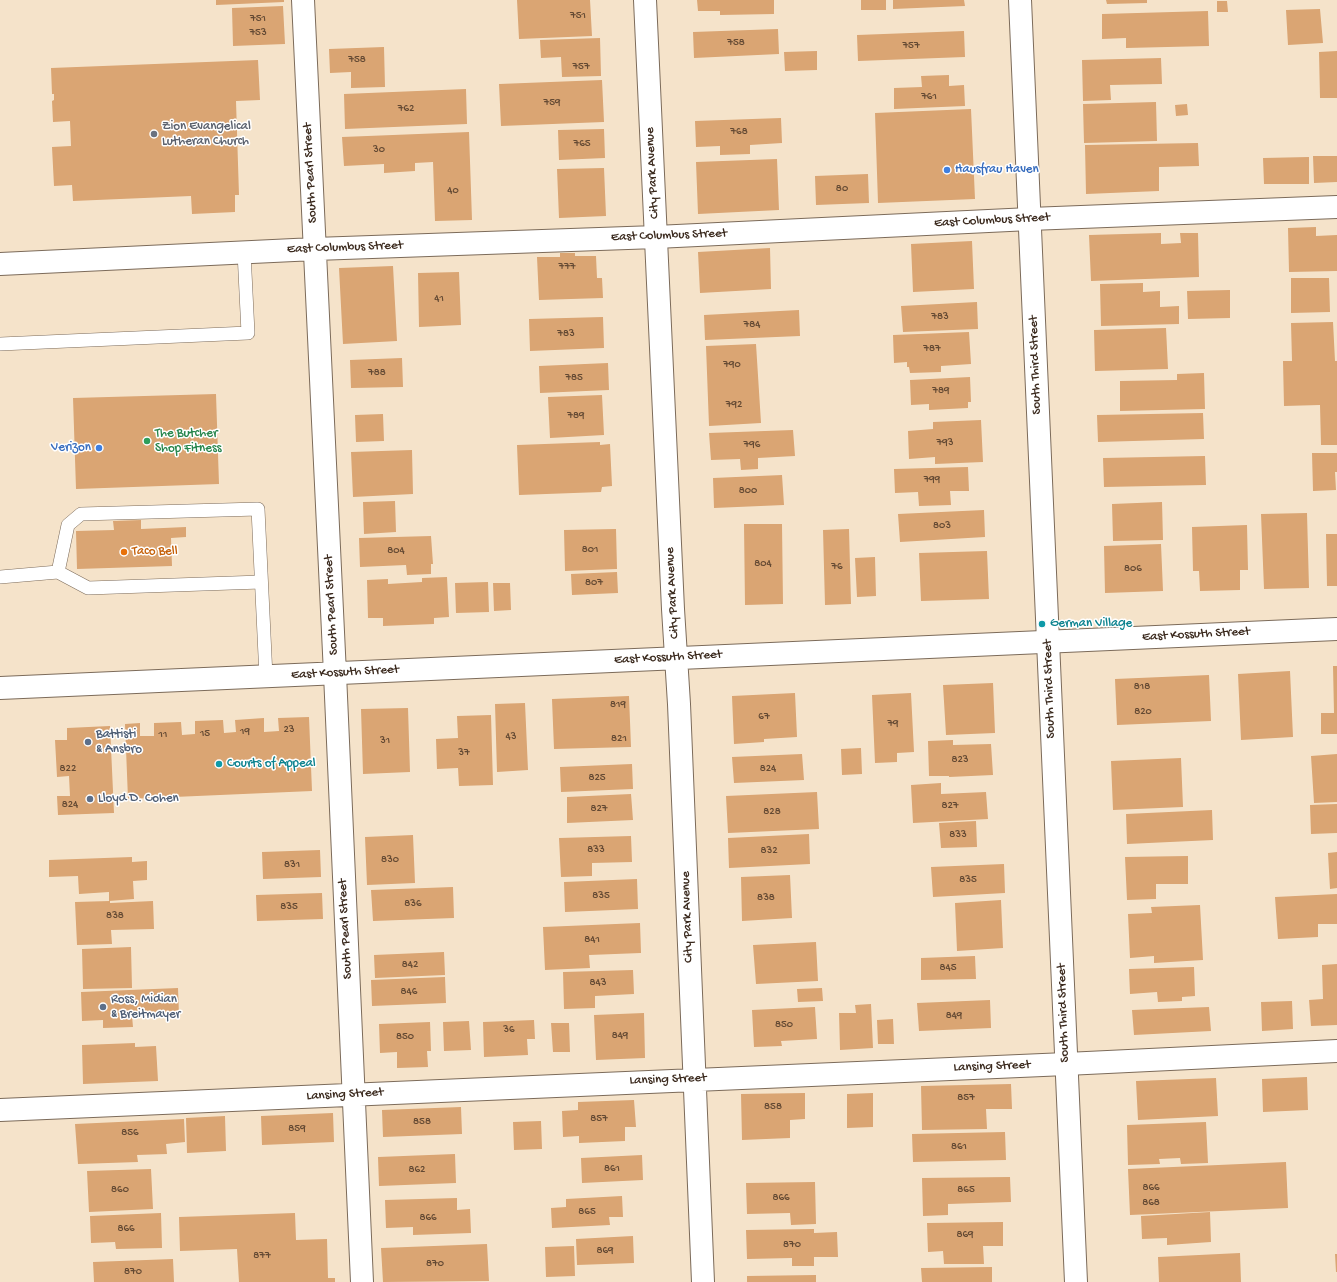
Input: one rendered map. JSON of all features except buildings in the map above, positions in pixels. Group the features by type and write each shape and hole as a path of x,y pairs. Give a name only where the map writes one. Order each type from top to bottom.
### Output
{"street":[{"name":"South Pearl Street","path":"303,0 362,1282"},
{"name":"City Park Avenue","path":"645,0 679,704 703,1282"},
{"name":"South Third Street","path":"1020,0 1076,1282"},
{"name":"East Columbus Street","path":"0,264 244,252 656,237 1030,219 1337,207"},
{"name":"East Kossuth Street","path":"0,688 1337,629"},
{"name":"Lansing Street","path":"0,1110 1337,1051"}],"lane":[{"path":"0,344 248,333 244,252"},
{"path":"58,572 68,525 81,514 258,509 266,677"},
{"path":"0,577 58,572 88,588 261,582"}],"place":[{"name":"Zion Evangelical Lutheran Church","path":"154,134"},
{"name":"Hausfrau Haven","path":"947,170"},
{"name":"The Butcher Shop Fitness","path":"147,441"},
{"name":"Verizon","path":"99,448"},
{"name":"Taco Bell","path":"124,552"},
{"name":"German Village","path":"1042,624"},
{"name":"Battisti & Ansbro","path":"88,742"},
{"name":"Courts of Appeal","path":"219,764"},
{"name":"Lloyd D. Cohen","path":"90,799"},
{"name":"Ross, Midian & Breitmayer","path":"103,1007"}]}
